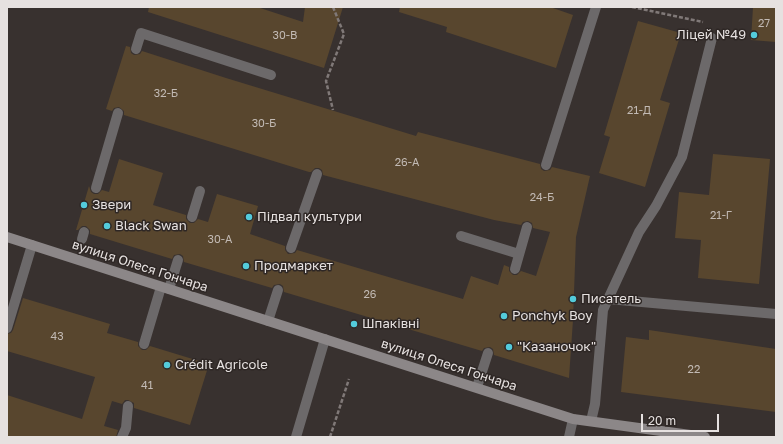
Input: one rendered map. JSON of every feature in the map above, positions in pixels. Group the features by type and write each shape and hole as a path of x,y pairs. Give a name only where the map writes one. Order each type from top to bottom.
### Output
{"street":[{"name":"вулиця Олеся Гончара","path":"7,237 573,419 705,437"}],"lane":[{"path":"546,165 596,7"},
{"path":"136,49 141,33 271,75"},
{"path":"591,421 595,404 603,310 639,232 656,206 682,157 712,38"},
{"path":"96,188 118,113"},
{"path":"291,248 317,174"},
{"path":"192,217 200,191"},
{"path":"515,269 527,227"},
{"path":"461,236 519,254"},
{"path":"7,328 32,245"},
{"path":"144,344 165,288 178,260"},
{"path":"268,321 278,290"},
{"path":"608,299 776,314"},
{"path":"296,437 325,339"},
{"path":"477,387 488,353"},
{"path":"122,437 126,428 128,406"},
{"path":"569,437 573,419"}],"path":[{"path":"332,7 344,34 326,81 333,110"},
{"path":"632,7 711,23 712,38"},
{"path":"330,437 349,379"}],"building":[{"path":"149,7 257,7 303,22 305,7 343,7 324,68 148,12"},
{"path":"400,7 550,7 573,15 556,68 446,32 447,27 399,12"},
{"path":"753,7 776,7 776,42 751,40"},
{"path":"638,21 681,33 660,100 670,103 645,187 599,173 610,137 604,135"},
{"path":"126,46 130,47 131,53 134,55 140,54 142,51 416,136 418,132 540,164 541,169 544,171 550,170 552,167 590,176 576,237 569,378 494,355 493,349 490,347 484,348 482,351 284,292 283,286 280,284 274,285 272,288 184,262 183,256 180,254 174,255 172,259 90,234 90,230 86,226 82,226 76,230 89,186 91,192 94,194 98,194 102,190 109,192 119,159 163,173 153,205 186,215 186,219 190,223 194,223 198,219 208,222 217,194 258,206 250,234 285,246 285,250 288,254 295,253 297,250 463,299 471,276 498,285 504,265 509,267 509,271 513,275 517,275 521,271 536,276 550,232 533,228 532,223 528,221 523,222 521,225 494,220 323,175 322,170 319,168 315,168 309,172 124,115 124,111 119,107 114,108 112,111 106,109"},
{"path":"713,154 770,159 759,284 698,278 701,240 675,238 679,192 709,195"},
{"path":"23,298 110,324 107,333 138,342 138,346 142,350 146,350 150,346 209,364 190,425 134,408 134,403 125,400 122,404 112,401 104,426 118,430 116,437 7,437 7,395 82,419 95,377 7,351 7,334 11,333 13,330"},
{"path":"649,330 776,349 776,412 621,392 626,337 649,340"}],"place":[{"name":"Ліцей №49","path":"754,35"},
{"name":"Звери","path":"84,205"},
{"name":"Підвал культури","path":"249,217"},
{"name":"Black Swan","path":"107,226"},
{"name":"Продмаркет","path":"246,266"},
{"name":"Писатель","path":"573,299"},
{"name":"Ponchyk Boy","path":"504,316"},
{"name":"Шпаківні","path":"354,324"},
{"name":"\"Казаночок\"","path":"509,347"},
{"name":"Crédit Agricole","path":"167,365"}]}
